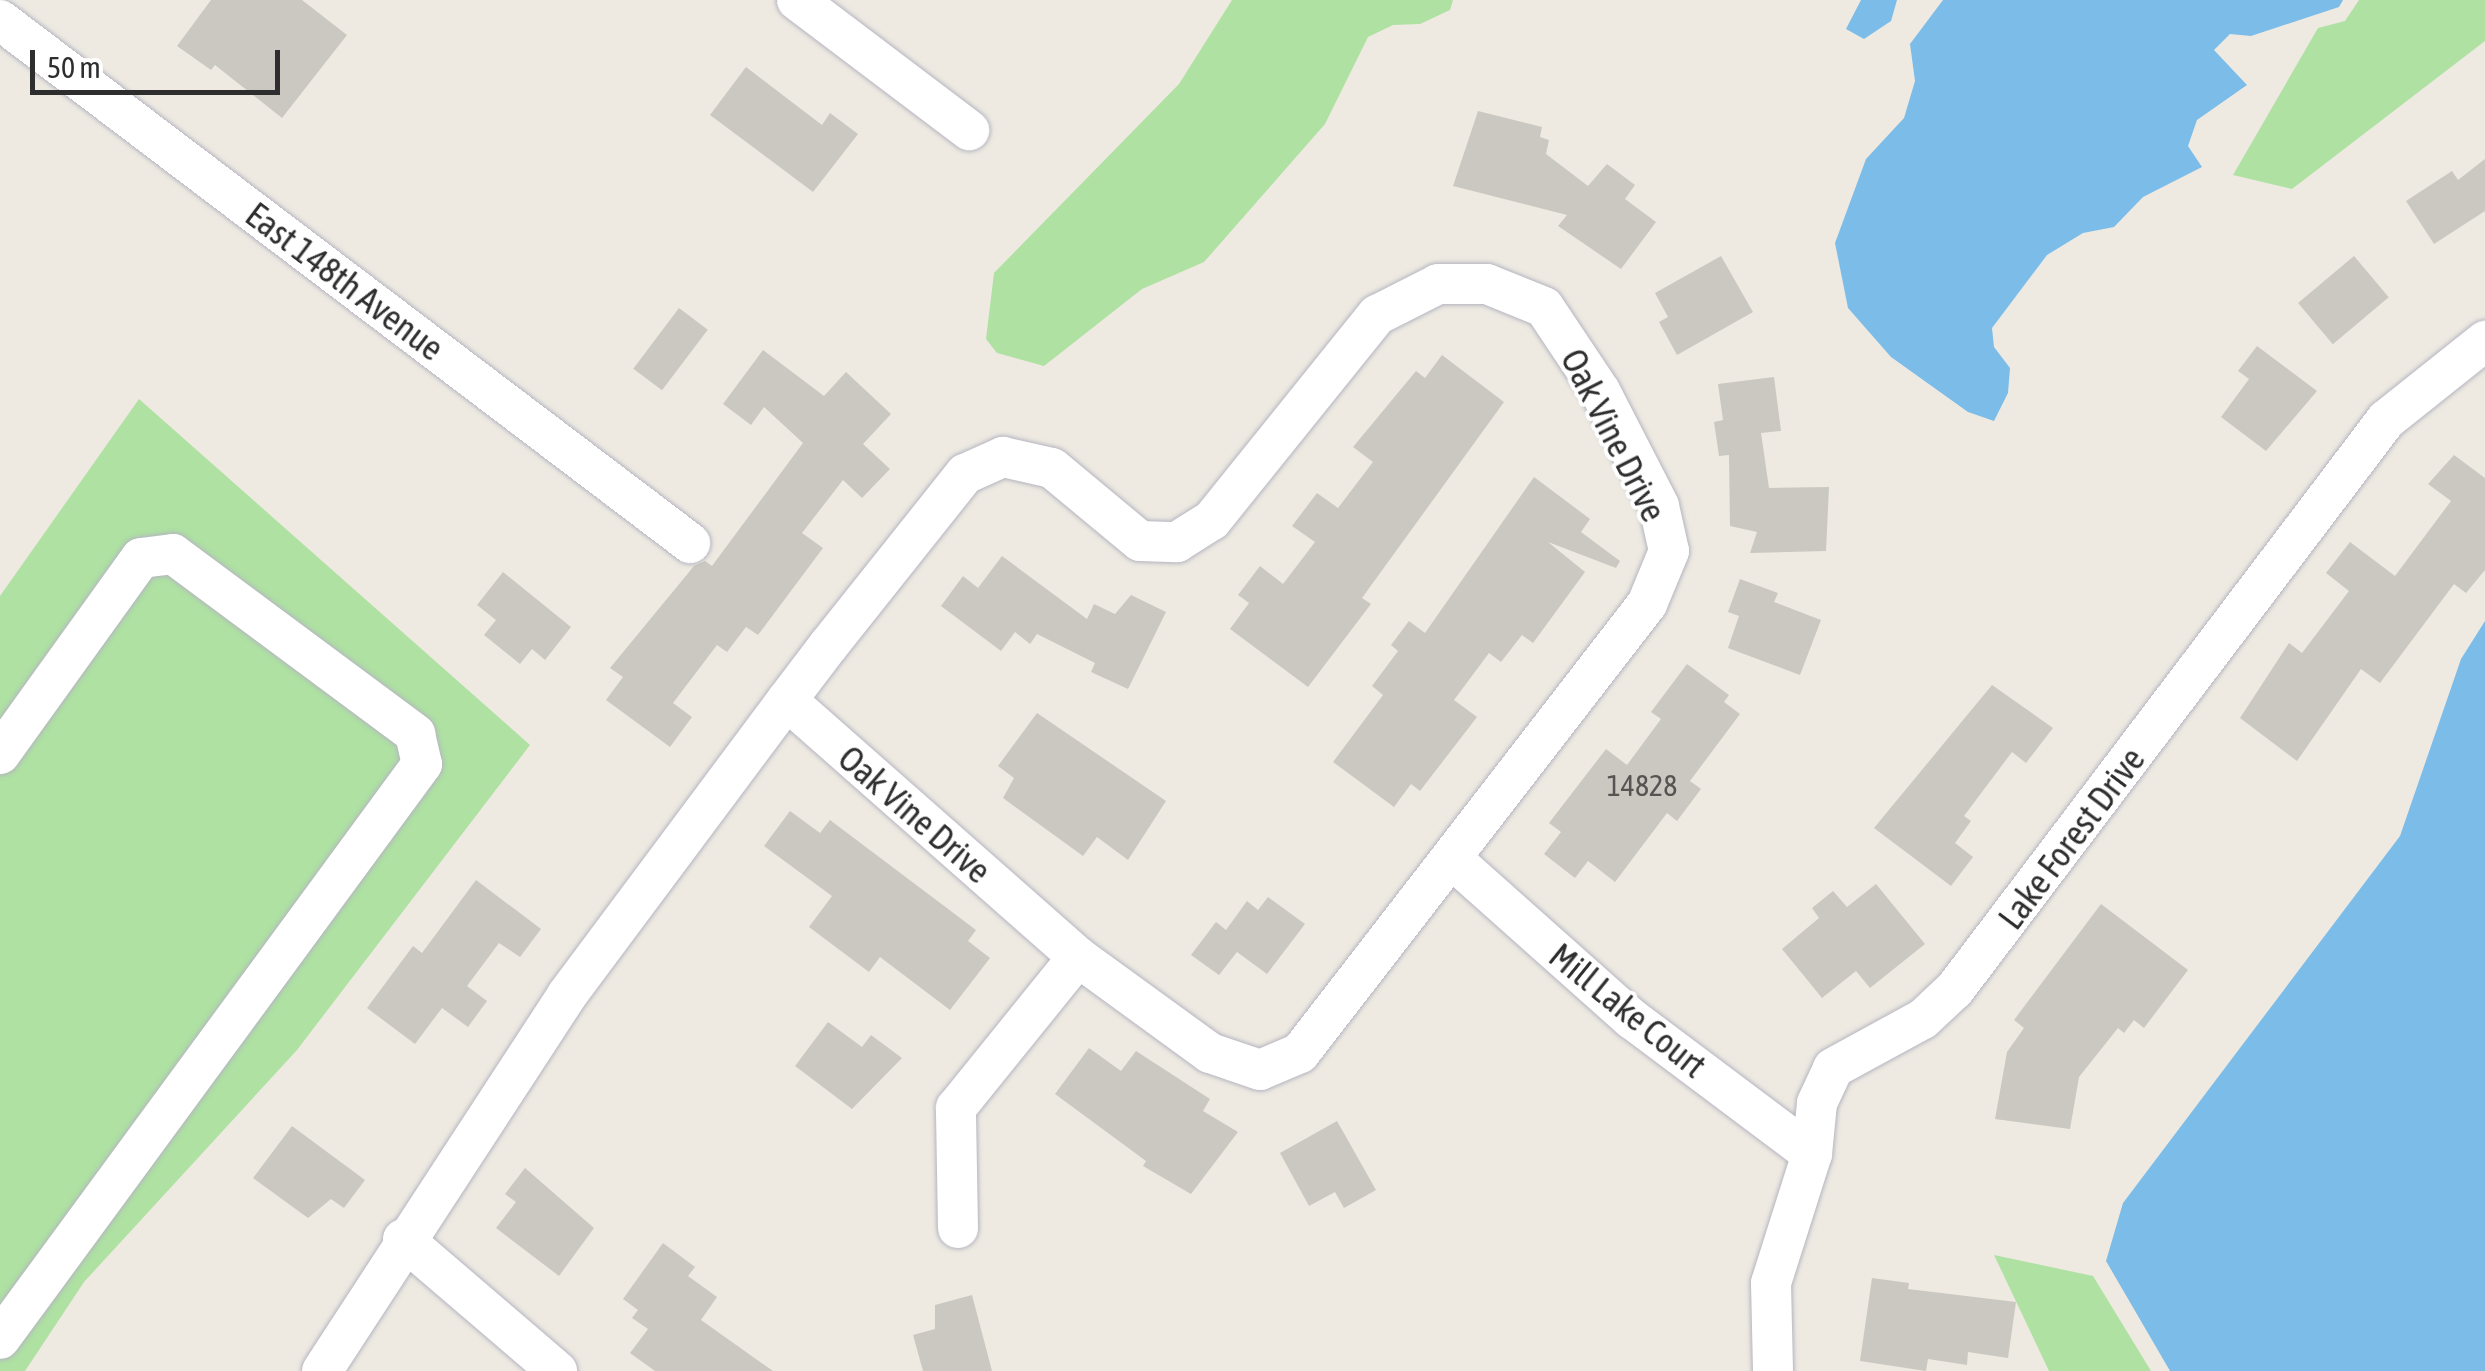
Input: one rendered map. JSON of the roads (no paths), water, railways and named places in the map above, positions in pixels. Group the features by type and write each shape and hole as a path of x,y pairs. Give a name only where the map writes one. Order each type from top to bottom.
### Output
{"street":[{"path":"797,0 969,130"},
{"name":"East 148th Avenue","path":"0,20 690,543"},
{"name":"Oak Vine Drive","path":"322,1371 403,1239 567,995 787,700 964,474 1003,456 1052,468 1140,541 1177,542 1212,520 1376,314 1438,284 1487,284 1544,307 1600,391 1659,506 1669,551 1648,604 1300,1053 1260,1070 1210,1052 1078,957 787,700"},
{"name":"Lake Forest Drive","path":"1773,1371 1771,1283 1812,1154 1817,1102 1833,1068 1923,1019 1955,989 2386,420 2485,341"},
{"path":"0,754 142,558 173,554 415,734 422,764 0,1339"},
{"name":"Mill Lake Court","path":"1451,858 1632,1019 1812,1154"},
{"path":"958,1228 956,1108 1078,957"},
{"path":"403,1239 557,1371"}],"water":[{"path":"1861,0 1897,0 1891,21 1864,39 1846,29"},
{"path":"1943,0 2343,0 2339,7 2251,36 2230,34 2214,50 2247,85 2197,120 2188,146 2202,167 2143,197 2114,227 2083,233 2047,255 1992,328 1994,347 2010,368 2008,393 1994,421 1968,412 1891,357 1848,308 1835,243 1866,159 1904,118 1915,81 1910,44"},
{"path":"2485,621 2485,1371 2170,1371 2106,1261 2123,1203 2400,836 2461,659"}]}
